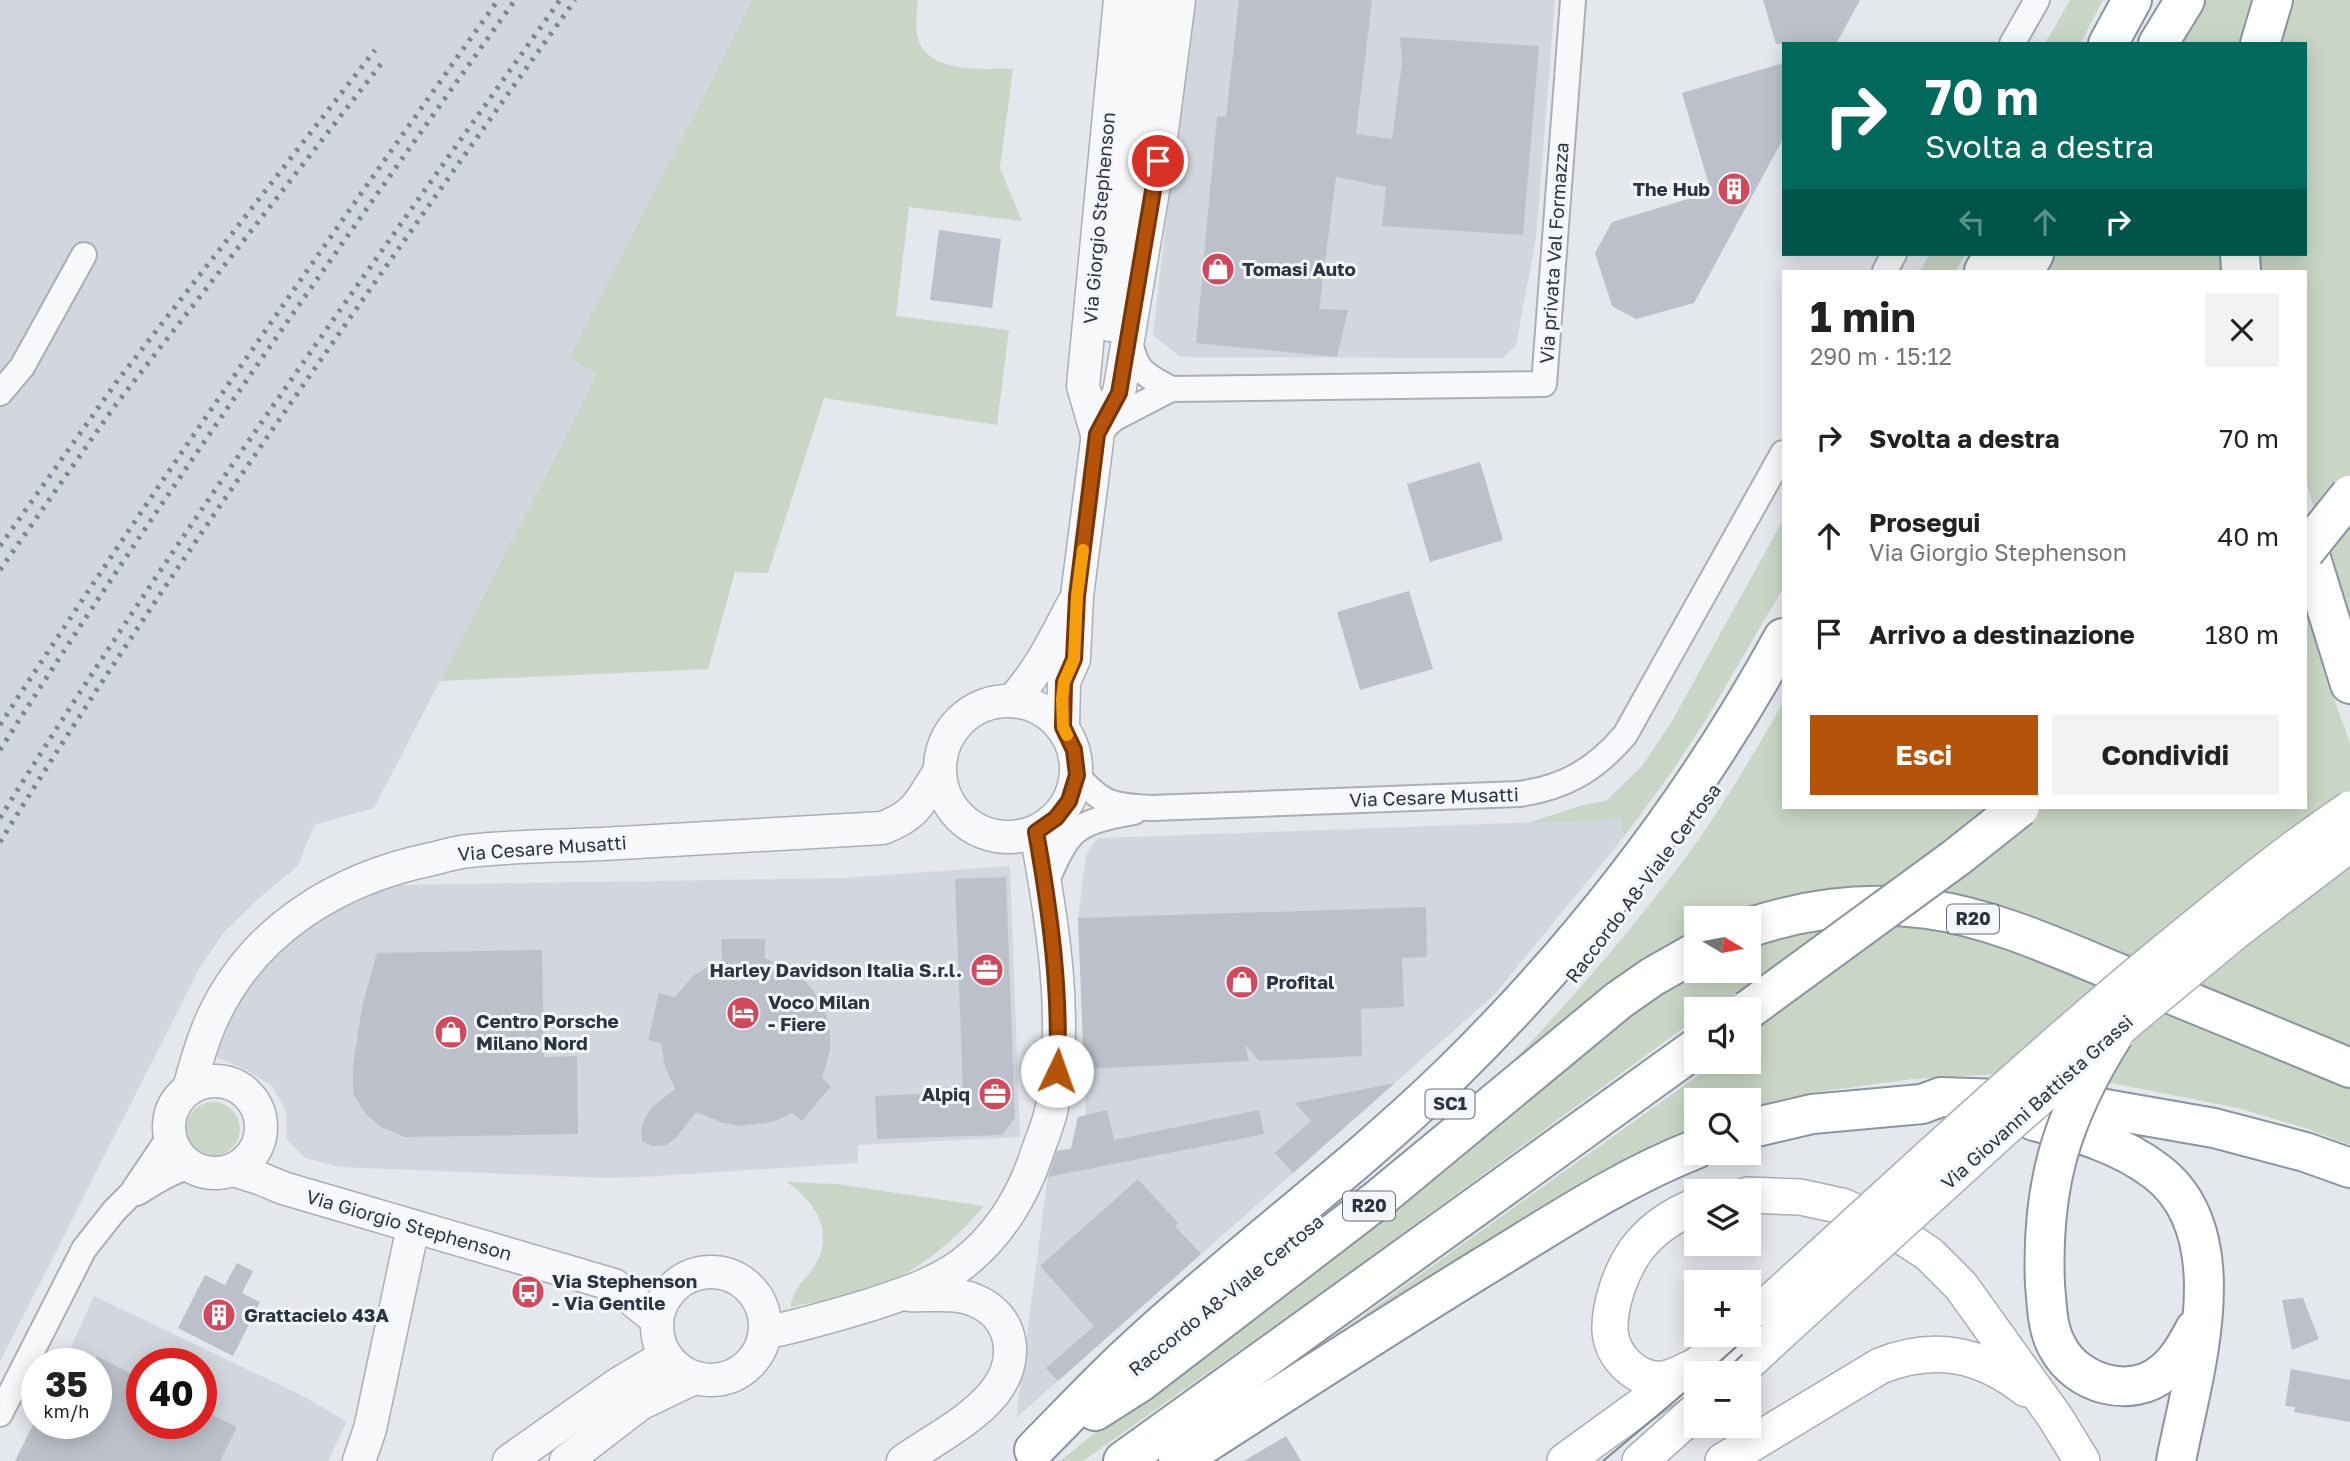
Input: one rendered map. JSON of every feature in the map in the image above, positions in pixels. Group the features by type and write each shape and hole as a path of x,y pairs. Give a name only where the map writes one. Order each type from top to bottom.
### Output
{"highway":[{"path":"2109,42 2132,0"},
{"path":"2159,42 2185,0"},
{"path":"2261,42 2273,0"},
{"path":"2307,549 2350,495"},
{"path":"2307,558 2350,519"},
{"path":"2307,545 2350,684"},
{"path":"1034,1450 1132,1351 1398,1124 1495,1030 1579,936 1634,866 1713,755 1782,640"},
{"name":"Raccordo A8-Viale Certosa","path":"1034,1450 1279,1254 1475,1081 1570,980 1616,925 1722,780 1782,682"},
{"path":"1761,1000 1957,857 2017,809"},
{"name":"R20","path":"1761,924 1801,913 1857,907 1906,907 1961,915 2073,954 2350,1068"},
{"name":"R20","path":"1034,1450 1139,1382 1381,1197 1619,1000 1684,959"},
{"path":"2114,1034 2083,1086 2053,1168 2045,1215 2045,1285 2051,1332 2063,1357 2082,1374 2107,1385 2144,1383 2165,1372 2188,1343 2203,1303"},
{"path":"1123,1461 1684,1057"},
{"path":"1922,1104 1941,1097 2030,1100 2088,1106 2214,1128 2305,1152 2350,1168"},
{"path":"1761,1126 1812,1114 1922,1104 2031,1121 2076,1132 2116,1147 2144,1162 2175,1189 2186,1204 2202,1250 2205,1284 2197,1354 2176,1461"},
{"path":"1178,1461 1593,1199 1633,1177 1684,1154"}],"main road":[{"name":"Via Giovanni Battista Grassi","path":"1743,1361 1765,1321 1996,1096 2113,994 2220,907 2318,830 2350,809"},
{"name":"Via Giovanni Battista Grassi","path":"1765,1321 2015,1119 2130,1018 2236,931 2350,844"},
{"path":"1761,1195 1822,1200 1842,1206 1912,1241 1929,1254 1961,1286 2082,1461"},
{"path":"1684,1212 1667,1221 1636,1250 1618,1289 1611,1312 1610,1331 1617,1354 1632,1370 1643,1376 1665,1379 1684,1371"},
{"path":"1702,1361 1720,1347"},
{"path":"1723,1461 1880,1366 1907,1358 1950,1356 1985,1363 2021,1386 2054,1417"},
{"path":"1565,1461 1684,1373"},
{"path":"1640,1461 1684,1422"}],"street":[{"name":"Via Giorgio Stephenson","path":"1097,434 1083,386 1120,0"},
{"path":"1097,434 1148,0"},
{"name":"Via Giorgio Stephenson","path":"1063,727 1064,682 1074,659 1077,596 1097,434 1119,393 1158,161 1178,0"},
{"name":"Via privata Val Formazza","path":"1097,434 1115,418 1171,389 1544,384 1573,0"},
{"path":"2013,42 2037,0"},
{"path":"0,393 22,367 84,256"},
{"path":"1128,335 1135,363 1146,375 1171,389"},
{"name":"Via Cesare Musatti","path":"1077,775 1091,792 1103,801 1127,807 1152,808 1519,794 1548,788 1594,767 1626,735 1782,455"},
{"name":"Via Giorgio Stephenson","path":"1012,701 1027,685 1039,666 1077,596"},
{"path":"994,701 1012,701 1026,702 1047,711 1063,727 1074,750 1077,775 1069,801 1056,818 1036,832 1014,838 992,836 972,828 955,813 944,794 939,772 943,746 956,722 978,706 994,701"},
{"name":"Via Cesare Musatti","path":"189,1088 202,1041 213,1017 224,996 251,958 282,926 311,905 352,884 397,866 467,851 883,828 902,820 914,811 939,772"},
{"name":"Via Cesare Musatti","path":"1045,884 1062,846 1069,836 1083,825 1102,818 1152,808"},
{"path":"765,1333 816,1322 901,1295 960,1266 1011,1211 1027,1182 1052,1110 1059,1032 1045,884 1036,832"},
{"path":"212,1081 225,1082 244,1091 256,1107 260,1126 255,1147 248,1159 233,1170 211,1172 191,1167 181,1160 170,1136 168,1124 173,1107 189,1088 212,1081"},
{"path":"127,1199 170,1136"},
{"path":"0,1414 84,1249 127,1199 165,1176 191,1167"},
{"name":"Via Giorgio Stephenson","path":"233,1170 283,1188 614,1285 656,1319"},
{"path":"359,1461 370,1429 413,1227"},
{"path":"708,1271 727,1273 744,1282 757,1296 764,1314 765,1333 759,1351 748,1366 732,1376 713,1381 694,1378 678,1370 664,1356 657,1338 656,1319 668,1293 689,1275 708,1271"},
{"path":"901,1295 972,1299 989,1308 1003,1322 1010,1341 1007,1369 995,1392 975,1412 903,1461"},
{"path":"509,1461 618,1384 664,1356"},
{"path":"566,1461 640,1404 694,1378"}],"shaded area":[{"path":"0,0 752,0 569,358 597,374 374,808 314,825 298,866 225,931 200,967 0,1362"},
{"path":"1192,0 1555,0 1536,239 1516,345 1503,358 1180,357 1153,335"},
{"path":"1621,819 1624,837 1494,995 1016,1418 1051,1152 1071,1148 1078,1117 1086,1115 1078,918 1086,855 1098,838"},
{"path":"1010,866 1020,1137 858,1145 858,1163 642,1177 606,1178 339,1167 305,1158 287,1140 286,1111 272,1086 246,1070 212,1055 237,1003 260,971 284,945 351,898 398,885 845,878"},
{"path":"94,1296 203,1348 126,1348 126,1439 217,1439 217,1355 303,1396 347,1422 328,1461 15,1461 26,1439 112,1439 112,1348 71,1348"}],"green space":[{"path":"752,0 918,0 917,34 927,54 949,65 975,69 1013,69 1000,168 1022,221 909,207 896,316 1009,330 997,425 824,398 768,573 735,572 708,669 440,681 597,374 569,358"},
{"path":"2070,0 2103,0 2081,42 2046,42"},
{"path":"2200,0 2255,0 2242,42 2175,42"},
{"path":"2291,0 2350,0 2350,633 2307,484 2307,270 2259,270 2258,256 2307,256 2307,42 2277,42"},
{"path":"1929,256 1964,256 1957,270 1921,270"},
{"path":"2047,256 2221,256 2222,270 2039,270"},
{"path":"1782,522 1782,590 1707,718 1624,837 1621,819 1528,823 1583,805 1606,801 1642,766 1671,723"},
{"path":"2307,614 2350,743 2350,1052 2109,955 1779,902 1761,908 1684,906 1684,942 1495,1080 1641,915 1725,800 1782,705 1782,809 2307,809"},
{"path":"1827,918 1964,926 2350,1083 2350,1145 2238,1108 2112,1083 1997,1074 1913,1079 1810,1093 1761,1106 1761,1088 1684,1088 1684,1135 1660,1144 1294,1365 1700,1074 1761,1074 1761,997 1684,997 1684,1027 1343,1277 1083,1461 1060,1461 1612,1017 1684,978 1684,984 1760,984 1761,936"},
{"path":"213,1102 232,1110 240,1129 232,1148 213,1156 194,1148 186,1129 194,1110"},
{"path":"787,1182 837,1184 984,1206 940,1250 906,1273 850,1296 791,1307 795,1291 819,1257 823,1233 815,1211"}],"building":[{"path":"1239,0 1372,0 1356,134 1392,139 1402,63 1400,37 1539,46 1523,235 1382,226 1386,187 1336,177 1319,309 1348,310 1337,357 1196,343 1217,116 1226,117"},
{"path":"1763,0 1860,0 1837,42 1776,44"},
{"name":"The Hub","path":"1782,63 1782,141 1694,303 1636,319 1612,306 1595,253 1612,222 1711,192 1682,93"},
{"path":"939,230 1001,239 992,308 930,300"},
{"path":"1480,462 1503,540 1430,562 1407,484"},
{"path":"1409,591 1433,669 1360,690 1337,612"},
{"path":"1006,877 1015,1118 1002,1135 877,1139 875,1096 963,1092 955,879"},
{"name":"Profital","path":"1426,907 1427,957 1402,958 1404,1007 1361,1009 1362,1056 1259,1061 1245,1044 1249,1061 1084,1069 1078,918"},
{"path":"721,939 765,939 765,958 801,977 812,989 827,1018 830,1050 822,1078 831,1086 802,1121 792,1113 772,1122 740,1126 723,1123 696,1112 675,1139 666,1145 652,1146 642,1141 641,1129 645,1118 652,1107 675,1089 665,1066 661,1043 648,1040 659,993 675,997 693,976 722,960"},
{"name":"Centro Porsche Milano Nord","path":"542,950 544,1057 577,1056 578,1134 405,1137 381,1127 366,1114 353,1094 353,1067 362,1007 377,953"},
{"path":"1395,1083 1293,1173 1275,1153 1311,1121 1295,1103"},
{"path":"1107,1110 1114,1140 1259,1110 1264,1134 1048,1177 1057,1151 1071,1149 1078,1117"},
{"path":"1138,1179 1178,1223 1175,1226 1201,1254 1058,1381 1046,1368 1094,1326 1040,1266"},
{"name":"Grattacielo 43A","path":"237,1263 253,1271 242,1293 260,1302 233,1356 178,1328 205,1275 225,1285"},
{"path":"2303,1298 2319,1339 2292,1350 2282,1300"},
{"path":"112,1364 126,1371 126,1439 217,1439 217,1417 237,1427 220,1461 15,1461 26,1439 112,1439"},
{"path":"2291,1369 2350,1380 2350,1422 2294,1412 2295,1407 2285,1406"},
{"path":"1286,1436 1301,1461 1244,1461"}],"tram line":[{"path":"1720,1361 2054,1058 2260,886 2350,820"},
{"path":"1983,1135 2124,1011 2231,923 2350,833"},
{"path":"1736,1361 1742,1355"},
{"path":"1603,1461 1684,1393"}],"railway":[{"path":"0,725 245,360 498,0"},
{"path":"0,750 188,465 515,0"},
{"path":"0,818 134,609 345,303 560,0"},
{"path":"0,842 96,690 196,541 575,0"},
{"path":"0,546 118,380 375,50"},
{"path":"0,570 114,407 385,59"}],"slow traffic":[{"path":"1067,735 1063,727 1062,699 1064,682 1074,659 1077,596 1083,550"}],"place":[{"name":"The Hub","path":"1734,189"},
{"name":"Tomasi Auto","path":"1218,269"},
{"name":"Harley Davidson Italia S.r.l.","path":"987,970"},
{"name":"Profital","path":"1242,982"},
{"name":"Voco Milan - Fiere","path":"743,1013"},
{"name":"Centro Porsche Milano Nord","path":"451,1032"},
{"name":"Alpiq","path":"995,1094"},
{"name":"Via Stephenson - Via Gentile","path":"528,1292"},
{"name":"Grattacielo 43A","path":"219,1315"}],"route":[{"path":"1057,1071 1059,1032 1055,961 1036,832 1056,818 1069,801 1077,775 1074,750 1063,727 1064,682 1074,659 1077,596 1097,434 1119,393 1158,161"}]}
